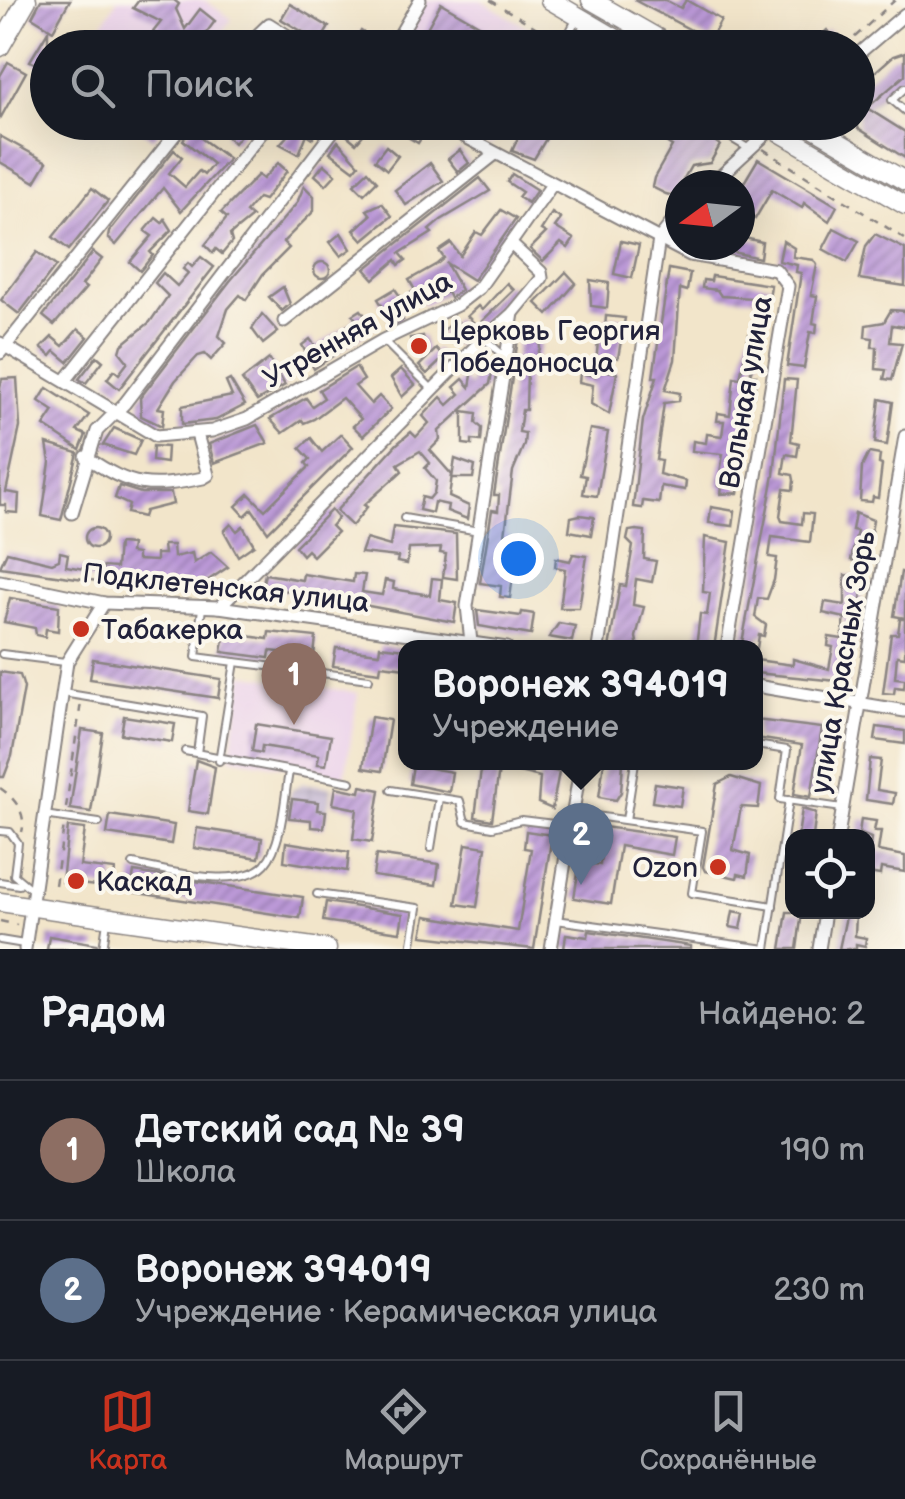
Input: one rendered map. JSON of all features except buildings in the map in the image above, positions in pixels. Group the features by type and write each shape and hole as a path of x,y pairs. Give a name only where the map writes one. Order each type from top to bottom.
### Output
{"main road":[{"path":"0,47 27,0"},
{"path":"550,0 574,30"},
{"path":"591,0 643,30"},
{"path":"796,140 905,205"},
{"path":"835,140 905,181"},
{"path":"0,902 27,894 107,917 255,944 327,949"}],"street":[{"path":"402,30 420,0"},
{"path":"875,40 905,14"},
{"path":"1,347 62,280 171,140"},
{"path":"65,381 256,140"},
{"path":"72,514 86,457 112,412 125,404 326,140"},
{"name":"Вольная улица","path":"468,140 690,255 776,270 788,286 728,640"},
{"path":"728,170 760,140"},
{"path":"284,321 494,155"},
{"name":"Утренняя улица","path":"1,347 156,436 198,434 247,419 480,288 551,186"},
{"path":"599,640 659,238 665,231"},
{"path":"219,607 513,313 542,278 541,272 512,244"},
{"path":"471,640 467,606 513,313"},
{"path":"86,457 138,485 156,488 208,475 198,434"},
{"name":"улица Красных Зорь","path":"839,829 905,436"},
{"name":"Подклетенская улица","path":"0,580 104,602 219,607 457,640"},
{"path":"25,947 27,894 66,662 104,602"},
{"path":"763,687 905,711"},
{"path":"552,949 580,770"},
{"path":"819,949 824,919"}],"lane":[{"path":"905,88 892,100 905,110"},
{"path":"739,140 754,148"},
{"path":"484,338 506,357"},
{"path":"384,340 433,390"},
{"path":"404,518 479,531"},
{"path":"202,606 196,656 369,680"},
{"path":"0,666 1,653 66,662"},
{"path":"219,760 235,662"},
{"path":"63,693 202,716 198,753"},
{"path":"763,746 787,750 780,799 842,808"},
{"path":"186,752 351,782"},
{"path":"626,820 634,770"},
{"path":"134,864 220,878 256,870 267,862 277,834 289,772"},
{"path":"390,790 460,801 465,822 492,828 521,820 626,820 702,832 692,893 773,906"},
{"path":"431,848 439,798"},
{"path":"556,920 766,949 789,800"},
{"path":"42,814 99,823"},
{"path":"0,831 10,832 18,842 14,875 27,894"},
{"path":"0,882 27,894"},
{"path":"316,894 418,908 411,949"},
{"path":"102,949 107,917"},
{"path":"0,940 25,947"}],"path":[{"path":"490,0 540,30"},
{"path":"863,30 896,0"},
{"path":"564,30 571,29"},
{"path":"754,148 905,239"},
{"path":"55,884 82,696"},
{"path":"0,788 25,820 18,842"},
{"path":"0,921 17,924"}],"shaded area":[{"path":"117,0 204,0 232,19 224,30 99,30"},
{"path":"426,0 481,0 532,30 408,30"},
{"path":"243,674 358,693 345,776 230,758"},
{"path":"303,783 332,787 324,828 311,827 311,820 286,817 291,791"}],"place":[{"name":"Церковь Георгия Победоносца","path":"419,346"},
{"name":"Табакерка","path":"81,629"},
{"name":"Детский сад № 39","path":"294,725"},
{"name":"Ozon","path":"718,867"},
{"name":"Каскад","path":"76,881"},
{"name":"Воронеж 394019","path":"581,885"}]}
